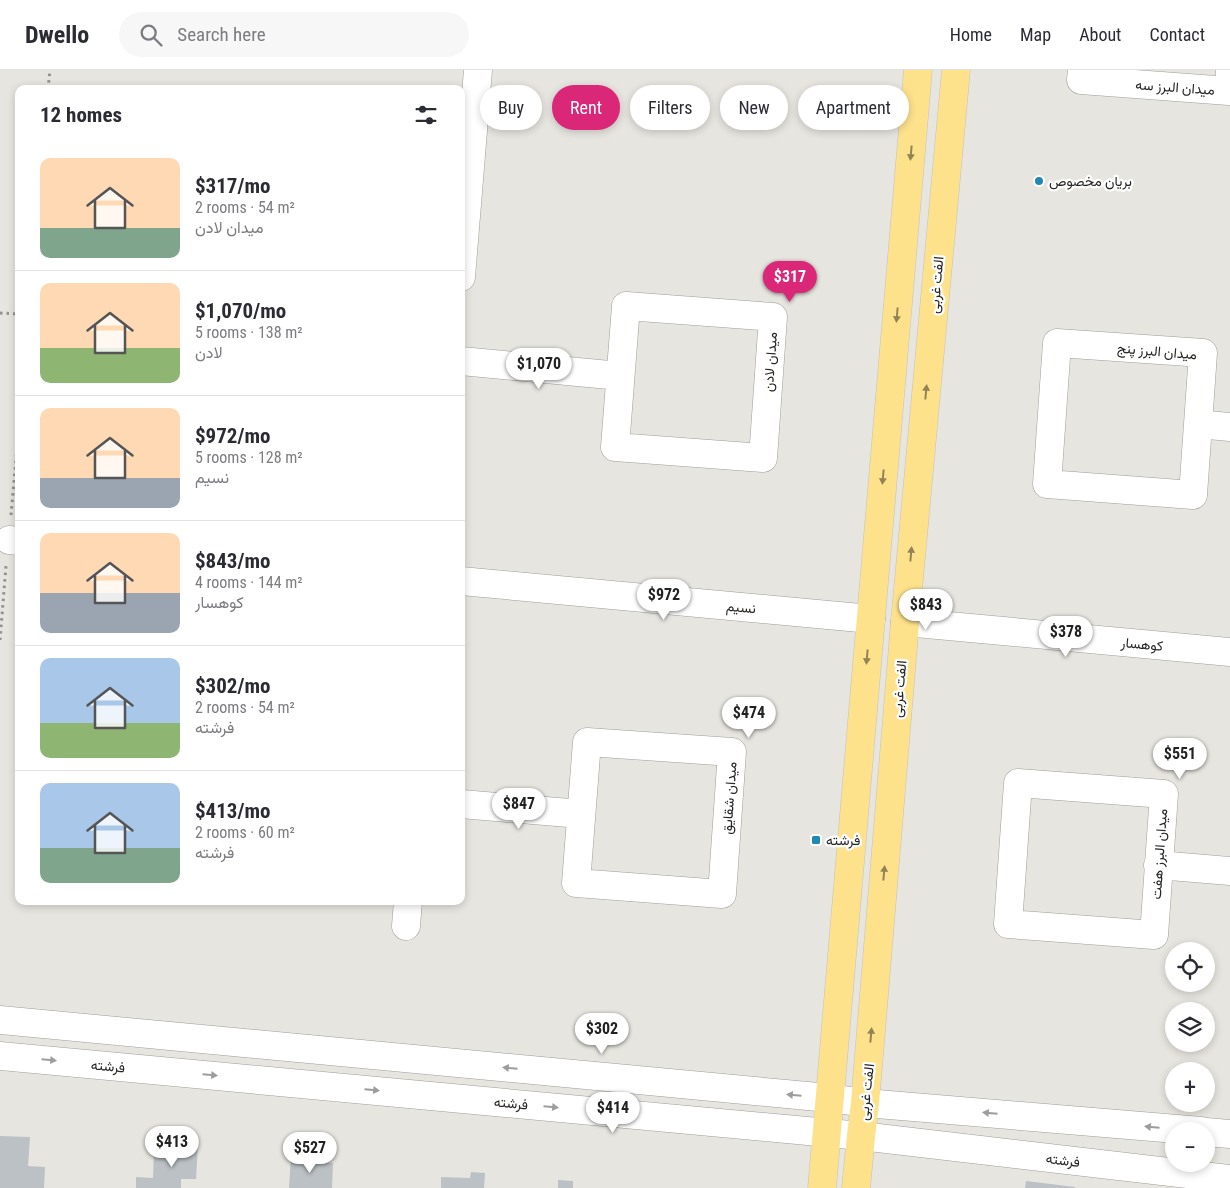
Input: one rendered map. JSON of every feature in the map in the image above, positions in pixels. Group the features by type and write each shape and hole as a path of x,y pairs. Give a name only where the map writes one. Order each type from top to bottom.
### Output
{"main road":[{"path":"822,1188 918,70"},
{"name":"الفت غربی","path":"856,1188 860,1136 866,1103 905,622 956,70"}],"street":[{"path":"465,228 478,70"},
{"name":"میدان البرز سه","path":"1082,70 1082,80 1229,91 1230,71"},
{"name":"میدان لادن","path":"626,306 774,317 763,458 615,447 620,376 626,306"},
{"name":"میدان البرز پنج","path":"1057,342 1203,353 1198,424 1193,494 1047,484 1057,342"},
{"path":"465,361 620,376"},
{"path":"1198,424 1230,427"},
{"name":"نسیم","path":"465,582 871,619"},
{"name":"کوهسار","path":"905,622 1230,652"},
{"name":"میدان شقایق","path":"587,742 732,752 722,894 576,883 581,814 587,742"},
{"name":"میدان البرز هفت","path":"1018,783 1164,794 1158,865 1154,935 1008,924 1018,783"},
{"path":"465,804 581,814"},
{"path":"1158,865 1230,871"},
{"path":"0,1020 866,1103 1165,1128"},
{"name":"فرشته","path":"0,1056 860,1136 1230,1179"},
{"path":"1215,1133 1230,1134"}],"path":[{"path":"48,85 50,70"},
{"path":"0,313 15,314"}],"building":[{"path":"0,1136 30,1137 28,1166 45,1167 44,1188 0,1188"},
{"path":"183,1144 198,1145 196,1179 181,1179 181,1188 136,1188 136,1177 153,1178 154,1149 183,1151"},
{"path":"291,1154 305,1155 305,1161 333,1163 332,1188 289,1188"},
{"path":"471,1172 485,1173 484,1188 441,1188 441,1177 470,1178"},
{"path":"558,1180 573,1181 573,1188 558,1188"},
{"path":"1026,1181 1075,1187 1075,1188 1025,1188"}],"place":[{"name":"بریان مخصوص","path":"1039,181"},
{"name":"فرشته","path":"816,840"}]}
